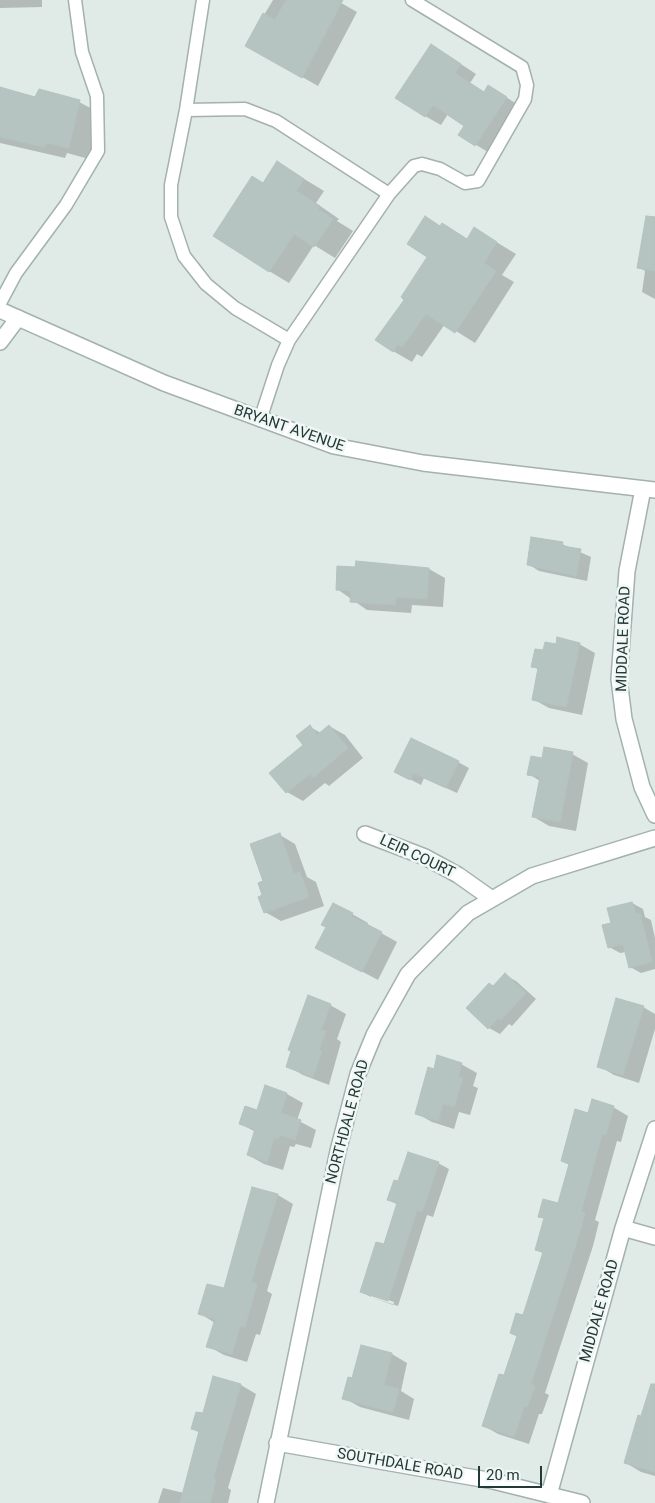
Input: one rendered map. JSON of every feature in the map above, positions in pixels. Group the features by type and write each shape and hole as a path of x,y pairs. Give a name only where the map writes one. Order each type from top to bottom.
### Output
{"street":[{"name":"BRYANT AVENUE","path":"0,310 164,383 334,446 423,463 649,489"},
{"path":"0,342 18,318"},
{"name":"MIDDALE ROAD","path":"649,489 627,571 619,679 624,719 642,787 655,815"},
{"name":"LEIR COURT","path":"365,834 425,857 458,875 492,898"},
{"name":"NORTHDALE ROAD","path":"266,1503 338,1151 358,1074 374,1035 408,974 468,913 492,898 532,876 655,838"},
{"name":"MIDDALE ROAD","path":"548,1495 624,1228 655,1129"},
{"path":"624,1228 655,1237"},
{"name":"SOUTHDALE ROAD","path":"277,1443 493,1481 582,1503"}],"lane":[{"path":"0,303 16,272 66,205 98,151 97,96 82,52 75,0"},
{"path":"203,0 186,110 171,185 171,217 184,256 206,284 235,308 289,340"},
{"path":"260,420 278,365 289,340 389,194 414,166 422,164 440,169 465,183 478,181 524,99 527,85 522,67 412,0"},
{"path":"186,110 245,109 276,121 389,194"}],"building":[{"path":"286,0 343,0 302,78 245,46 263,13 275,20"},
{"path":"431,44 461,64 455,73 484,92 488,85 507,97 475,146 458,135 464,126 433,105 425,117 395,98"},
{"path":"0,87 35,97 39,89 80,100 69,148 47,143 44,147 0,137"},
{"path":"277,161 304,179 296,191 320,206 318,209 333,219 314,247 294,234 269,272 213,236 252,176 263,183"},
{"path":"425,216 440,226 442,223 467,239 474,227 497,242 484,263 496,271 455,333 426,314 402,347 398,344 393,352 375,340 404,300 401,297 427,257 407,244"},
{"path":"646,216 655,217 655,271 637,268"},
{"path":"531,537 563,542 562,546 581,549 576,576 527,565"},
{"path":"356,561 429,568 427,599 396,597 395,605 350,602 351,591 336,590 337,566 355,567"},
{"path":"557,637 580,643 566,707 532,700 538,668 531,667 535,649 543,650 545,642 556,644"},
{"path":"310,725 317,735 329,725 348,748 313,778 310,774 286,793 269,773 303,745 296,736"},
{"path":"411,738 459,761 446,788 413,773 410,780 394,772"},
{"path":"544,747 573,752 560,822 532,817 540,777 527,775 531,756 542,758"},
{"path":"280,833 294,874 300,872 309,897 264,913 258,897 262,895 258,883 263,881 250,844"},
{"path":"632,902 636,914 640,913 652,962 629,968 623,944 608,948 602,925 611,923 607,908"},
{"path":"333,903 353,913 351,916 382,932 362,972 315,948 326,927 321,925"},
{"path":"505,973 526,993 501,1020 498,1018 488,1029 466,1008 489,983 493,986"},
{"path":"308,995 331,1004 321,1030 326,1031 319,1050 322,1051 313,1077 286,1067 291,1051 288,1050"},
{"path":"616,998 644,1006 623,1075 597,1067"},
{"path":"437,1055 462,1063 458,1077 463,1078 454,1107 443,1104 438,1121 415,1114 428,1067 434,1069"},
{"path":"265,1085 287,1093 281,1113 301,1120 295,1140 280,1135 278,1139 274,1138 267,1162 247,1155 255,1129 239,1124 245,1106 257,1110"},
{"path":"592,1099 614,1106 606,1135 602,1134 581,1212 585,1213 578,1238 531,1384 535,1386 527,1407 524,1406 514,1437 482,1426 499,1374 504,1375 517,1336 510,1333 516,1313 523,1315 543,1252 535,1250 544,1218 538,1217 543,1199 558,1203 569,1164 561,1161 575,1109 588,1113"},
{"path":"408,1152 439,1162 422,1212 417,1210 388,1301 360,1292 376,1242 384,1244 397,1203 387,1200 394,1180 398,1181"},
{"path":"252,1187 278,1194 251,1282 257,1284 245,1327 240,1326 232,1354 206,1347 215,1319 198,1314 207,1284 224,1288"},
{"path":"361,1345 392,1353 384,1385 399,1389 393,1412 342,1399 348,1377 352,1378"},
{"path":"213,1376 241,1384 213,1479 216,1480 210,1503 180,1503 199,1431 191,1429 196,1412 203,1413"},
{"path":"651,1384 655,1384 655,1472 624,1463 638,1415 641,1416"}]}
